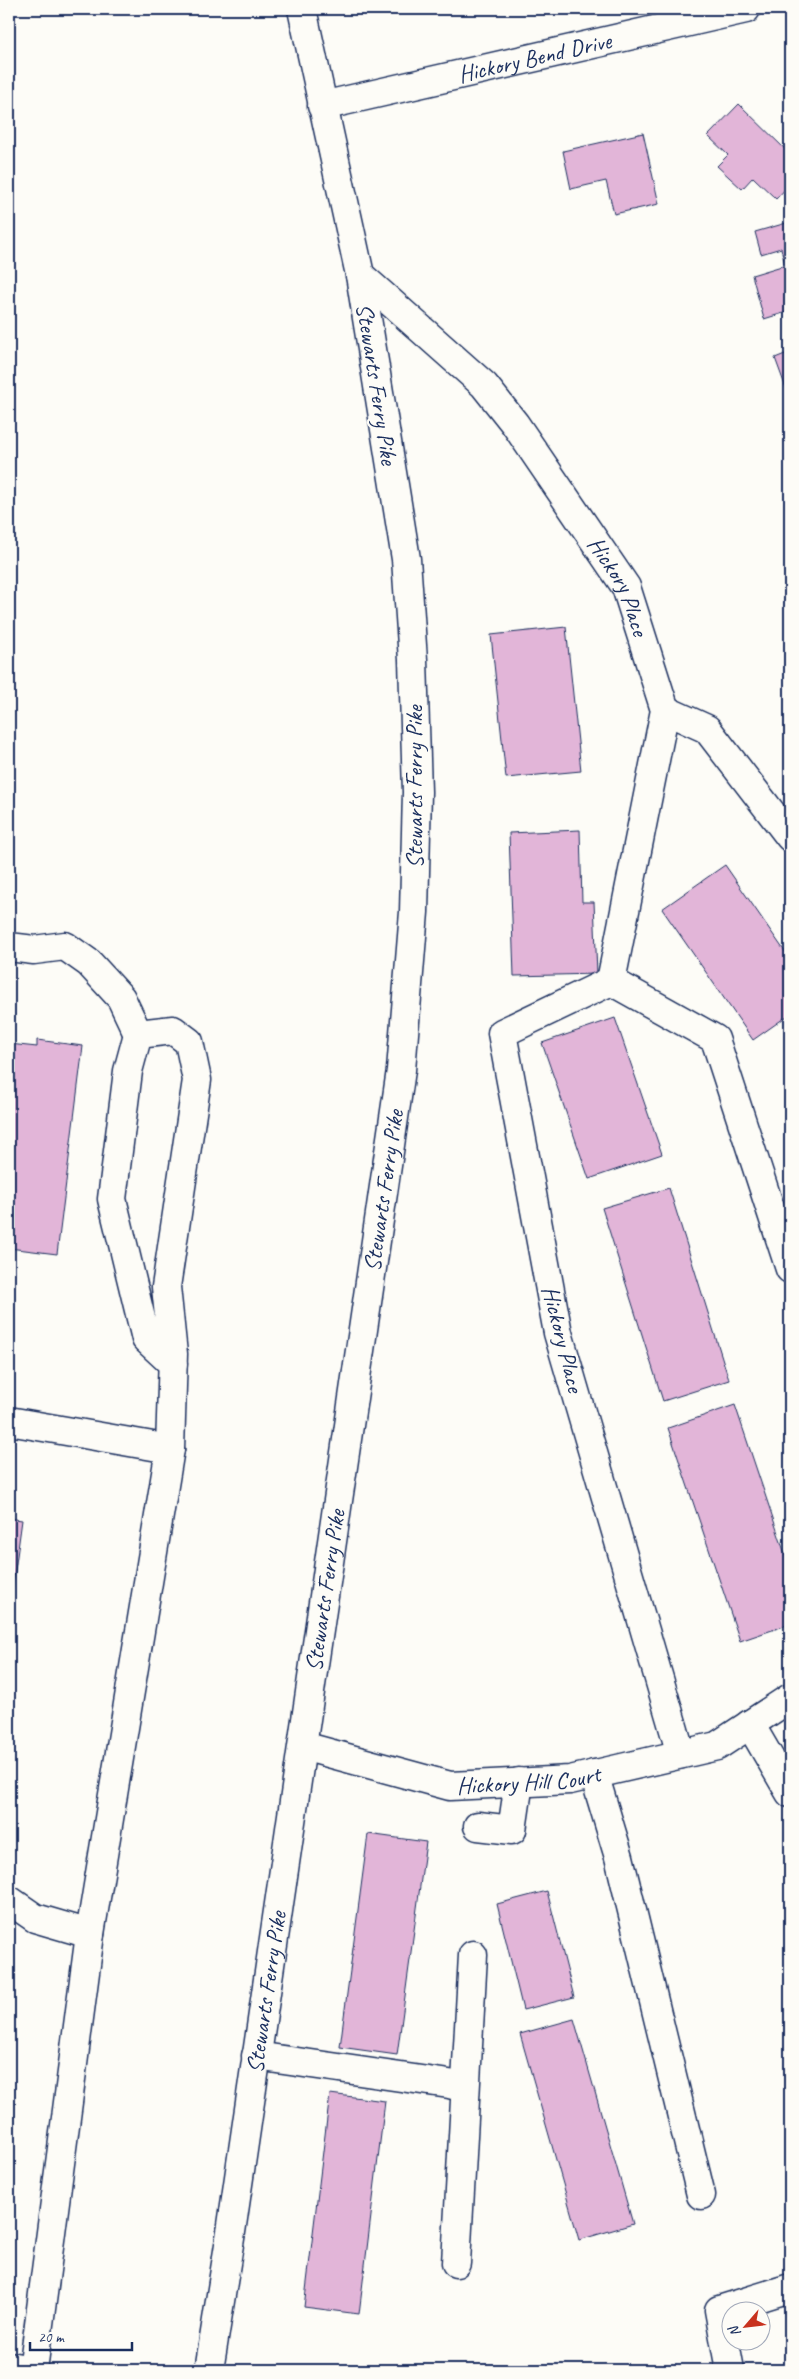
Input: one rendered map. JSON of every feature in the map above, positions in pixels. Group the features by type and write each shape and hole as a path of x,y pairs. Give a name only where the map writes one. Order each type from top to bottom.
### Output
{"street":[{"name":"Stewarts Ferry Pike","path":"209,2370 303,1746 401,1070 414,912 417,792 413,660 406,559 360,275 302,9"},
{"name":"Hickory Bend Drive","path":"322,106 746,9"},
{"name":"Hickory Place","path":"360,275 484,385 515,424 626,587 665,710 611,981 502,1033 558,1333 681,1754"},
{"path":"665,710 707,729 790,837"},
{"path":"9,947 34,950 65,946 89,963 120,998 138,1034 128,1071 112,1198 146,1340 173,1364"},
{"path":"611,981 715,1039 790,1269"},
{"path":"9,2366 33,2370 90,1934 170,1450 173,1364 166,1287 197,1080 189,1042 172,1030 138,1034"},
{"path":"9,1422 170,1450"},
{"name":"Hickory Hill Court","path":"303,1746 450,1786 570,1780 717,1746 790,1698"},
{"path":"750,1724 790,1794"},
{"path":"594,1774 619,1857 701,2194"},
{"path":"478,1826 512,1830 520,1782"},
{"path":"9,1900 35,1918 90,1934"},
{"path":"456,2263 473,1955"},
{"path":"256,2056 449,2084 465,2088"},
{"path":"730,2370 719,2310 790,2288"}],"building":[{"path":"739,104 790,154 790,184 776,199 753,177 742,189 717,166 728,155 708,136"},
{"path":"643,133 659,204 614,214 606,181 571,189 563,151"},
{"path":"790,222 790,311 764,319 752,275 785,265 781,248 761,254 755,232"},
{"path":"790,352 790,399 775,358"},
{"path":"566,627 581,771 506,778 491,635"},
{"path":"580,830 582,902 594,902 597,974 514,976 509,833"},
{"path":"725,865 790,959 790,1014 753,1040 662,909"},
{"path":"615,1018 662,1154 589,1179 542,1043"},
{"path":"37,1040 83,1046 57,1254 9,1248 9,1044 37,1047"},
{"path":"669,1188 729,1380 663,1401 602,1208"},
{"path":"735,1405 790,1569 790,1624 740,1641 668,1428"},
{"path":"9,1518 22,1520 9,1614"},
{"path":"368,1834 426,1842 397,2055 340,2047"},
{"path":"547,1891 574,1997 523,2010 497,1904"},
{"path":"574,2019 633,2224 579,2240 520,2034"},
{"path":"330,2094 385,2101 359,2314 304,2307"}]}
